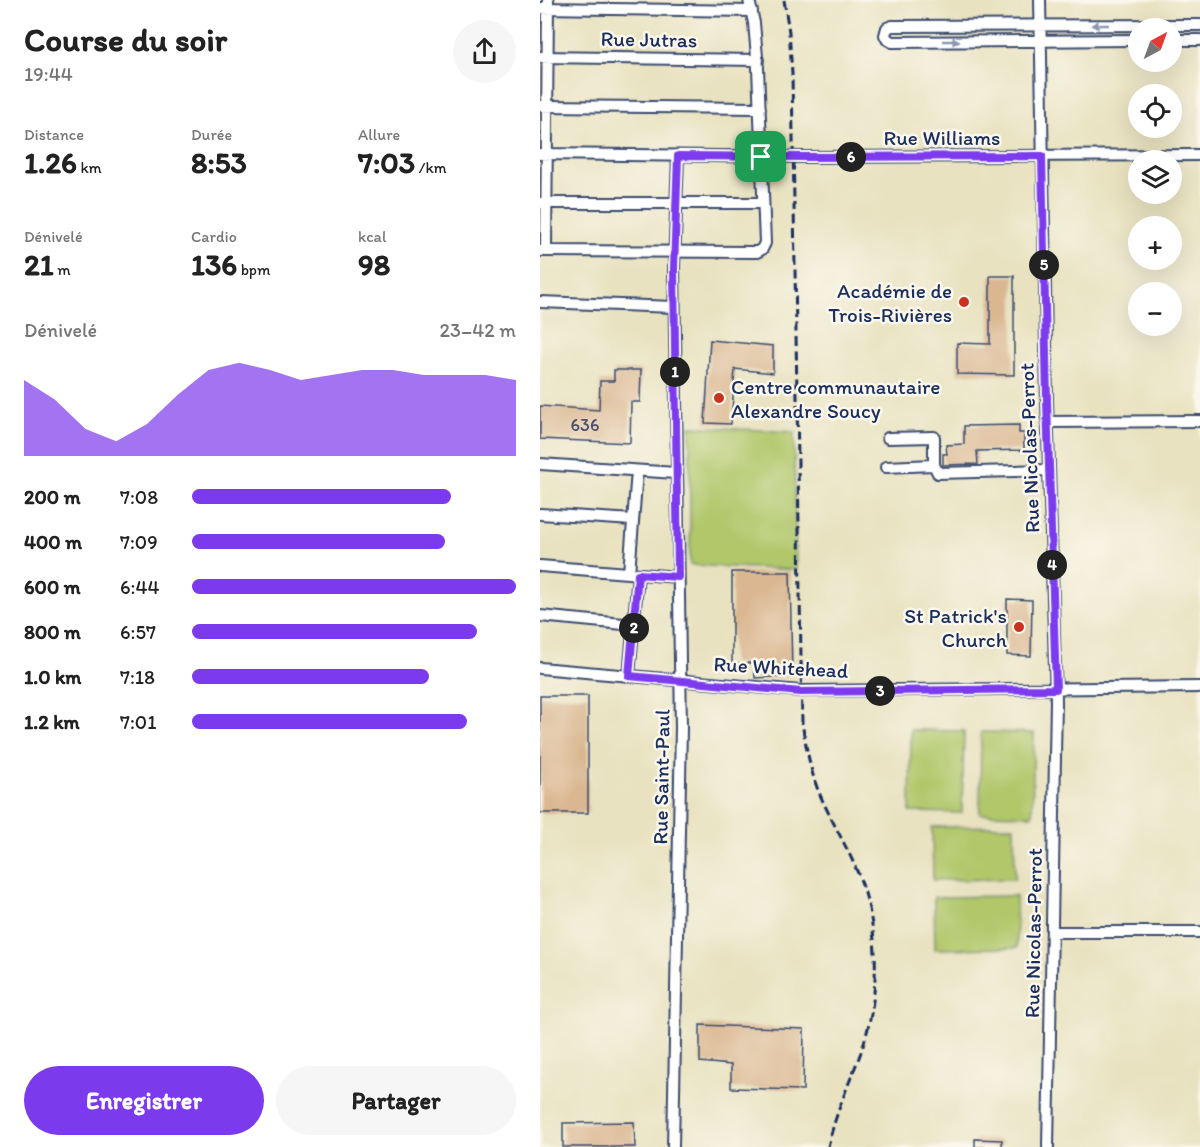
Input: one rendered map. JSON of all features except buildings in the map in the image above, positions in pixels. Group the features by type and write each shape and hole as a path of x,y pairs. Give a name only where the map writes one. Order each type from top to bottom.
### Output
{"street":[{"name":"Rue Nicolas-Perrot","path":"1040,0 1049,470 1056,689 1048,1147"},
{"path":"545,6 750,6 758,60 765,243 762,249 757,252 543,250 545,6"},
{"path":"1128,40 892,42 885,35 887,28 892,26 1200,25"},
{"path":"1182,40 1200,40"},
{"name":"Rue Jutras","path":"544,57 758,60"},
{"path":"543,106 760,108"},
{"name":"Rue Williams","path":"543,154 761,157 1200,155"},
{"path":"1200,155 1200,165"},
{"name":"Rue Saint-Paul","path":"673,1147 681,681 674,307 678,156"},
{"path":"543,203 763,203"},
{"path":"540,302 674,307"},
{"path":"1048,422 1200,421"},
{"path":"888,438 934,437 934,465 938,473 1049,470"},
{"path":"540,464 676,473"},
{"path":"886,467 934,465"},
{"path":"629,676 634,625 633,520 637,471"},
{"path":"540,514 633,520"},
{"path":"540,566 678,577"},
{"path":"540,616 634,625"},
{"name":"Rue Whitehead","path":"540,668 801,692 1200,687"},
{"path":"1052,932 1200,932"}],"green space":[{"path":"690,426 794,432 796,570 690,565"},
{"path":"911,730 964,731 962,813 910,812"},
{"path":"981,732 1034,733 1032,815 980,814"},
{"path":"1014,826 1015,879 933,880 932,827"},
{"path":"1016,896 1017,948 935,949 934,897"}],"railway":[{"path":"784,0 792,73 802,723 810,766 818,790 864,890 875,950 874,992 867,1032 838,1111 828,1147"}],"place":[{"name":"Académie de Trois-Rivières","path":"964,302"},
{"name":"Centre communautaire Alexandre Soucy","path":"719,398"},
{"name":"St Patrick's Church","path":"1019,627"}],"route":[{"path":"678,156 761,157 1042,156 1056,689 801,692 629,676 638,574 678,577 674,268 678,156"}]}
